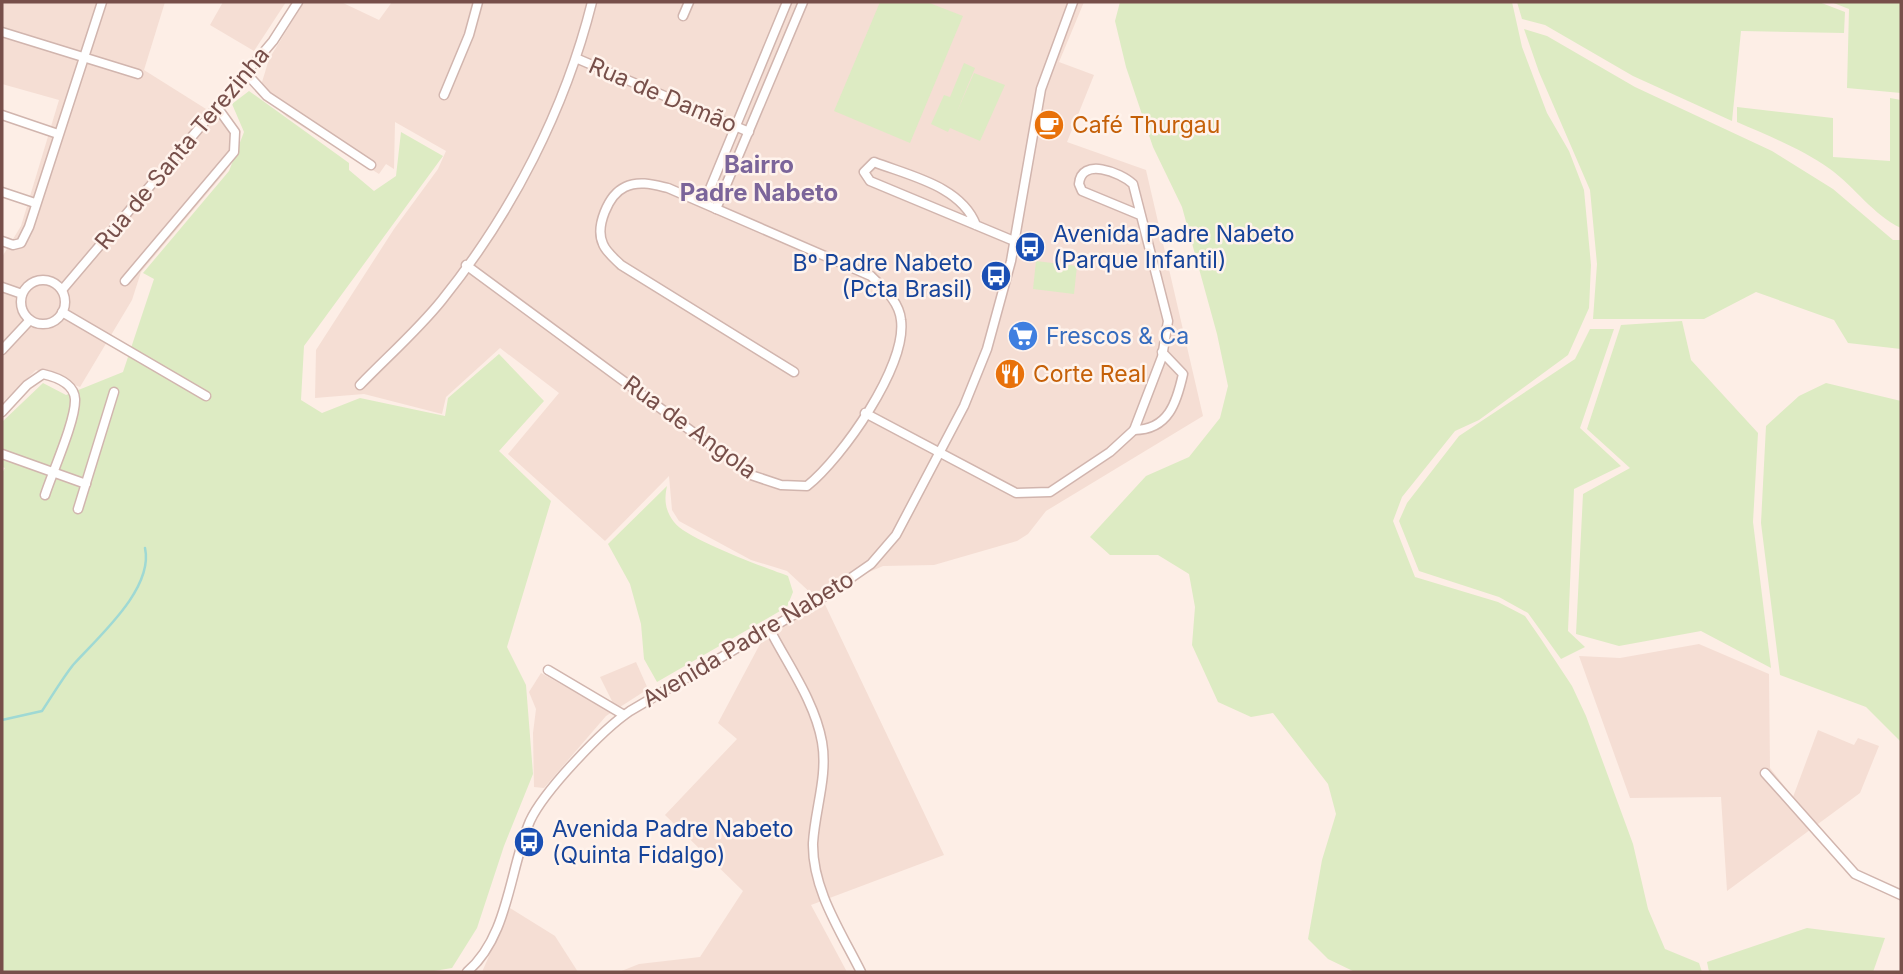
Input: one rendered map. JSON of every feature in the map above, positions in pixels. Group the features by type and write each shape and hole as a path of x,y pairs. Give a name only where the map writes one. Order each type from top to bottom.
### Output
{"street":[{"path":"2,241 13,245 20,243 102,2"},
{"name":"Rua de Santa Terezinha","path":"62,290 273,41 298,2"},
{"path":"444,95 469,35 478,2"},
{"path":"360,385 442,301 512,199 578,59 592,2"},
{"path":"683,16 689,2"},
{"path":"704,203 786,2"},
{"path":"716,209 803,2"},
{"name":"Avenida Padre Nabeto","path":"467,972 483,956 493,938 514,864 534,814 559,782 624,715 770,630 859,573 885,550 964,406 987,349 1004,292 1041,89 1073,2"},
{"path":"2,32 138,74"},
{"name":"Rua de Damão","path":"578,59 749,132"},
{"path":"246,72 267,96 372,165"},
{"path":"125,281 234,152 235,132 217,107"},
{"path":"2,115 58,134"},
{"path":"976,225 970,209 943,188 874,162 864,172 870,181 1014,241"},
{"path":"865,413 1016,493 1050,492 1110,452 1135,430 1163,352 1168,321 1134,187 1129,181 1095,168 1087,169 1081,175 1079,184 1082,191 1140,215"},
{"name":"Rua de Angola","path":"466,265 751,475 781,485 807,486 825,471 886,379 900,345 901,318 891,296 871,276 704,203 646,183 625,187 612,199 600,230 603,245 621,265 794,373"},
{"path":"2,192 35,203"},
{"path":"48,281 62,290 65,299 62,312 46,324 30,320 21,306 22,294 31,283 48,281"},
{"path":"2,287 22,294"},
{"path":"62,312 206,396"},
{"path":"2,349 30,320"},
{"path":"1135,430 1145,430 1161,422 1176,406 1183,373 1163,352"},
{"path":"2,412 27,384 43,374 57,377 69,385 75,398 72,416 45,495"},
{"path":"78,509 114,392"},
{"path":"2,454 86,484"},
{"path":"770,630 812,710 822,741 824,765 813,844 816,873 826,902 861,972"},
{"path":"548,670 624,715"},
{"path":"1765,773 1855,874 1901,895"}],"shaded area":[{"path":"2,2 165,2 144,70 241,131 226,171 141,272 132,300 80,387 36,370 2,403 2,257 21,226 59,100 2,84"},
{"path":"223,2 286,2 254,51 210,25"},
{"path":"304,2 341,2 379,20 392,2 1084,2 1059,62 1094,75 1067,142 1146,170 1203,416 1046,511 1028,534 1017,541 934,565 883,566 814,596 787,571 751,560 679,521 672,510 669,476 605,541 508,454 559,393 500,348 446,397 442,414 364,394 315,398 316,350 394,229 438,169 446,151 395,122 394,169 386,164 379,174 287,117 259,92 269,59"},
{"path":"821,596 944,855 811,905 847,972 619,972 639,964 700,957 743,891 665,815 737,739 718,723 769,627"},
{"path":"1699,644 1769,674 1770,768 1793,797 1818,730 1854,745 1858,738 1879,746 1860,793 1727,891 1721,797 1630,798 1579,656 1620,658"},
{"path":"636,662 648,689 606,716 544,788 534,787 533,733 536,709 529,692 541,673 604,708 612,701 600,677"},
{"path":"510,908 555,936 578,972 482,972"}],"green space":[{"path":"880,2 927,2 963,16 910,143 834,111"},
{"path":"1120,2 1512,2 1522,47 1547,113 1569,151 1584,190 1591,265 1589,308 1568,355 1479,420 1455,431 1402,497 1393,521 1415,577 1498,602 1525,616 1541,639 1572,686 1586,716 1633,844 1648,909 1665,949 1699,963 1702,972 1355,972 1328,959 1308,939 1322,860 1336,814 1328,784 1273,713 1251,717 1218,702 1192,645 1195,607 1189,574 1158,555 1110,555 1090,537 1146,476 1189,457 1220,418 1228,386 1217,334 1182,207 1153,147 1126,67 1115,21"},
{"path":"1517,2 1819,2 1845,12 1844,33 1741,31 1732,121 1633,76 1545,25 1522,19"},
{"path":"1831,2 1901,2 1901,93 1847,88 1849,9"},
{"path":"1524,29 1547,36 1635,87 1772,151 1833,189 1893,240 1901,240 1901,349 1848,343 1834,320 1756,292 1704,319 1593,319 1597,264 1590,190 1539,72"},
{"path":"964,63 975,68 956,114 974,73 1005,85 980,141 950,128 948,132 931,124 944,95 950,97"},
{"path":"249,91 349,163 349,170 374,191 396,176 401,132 443,156 304,346 301,400 322,413 360,398 445,416 448,398 499,354 544,401 499,451 551,501 507,647 526,685 533,774 504,846 477,928 452,968 428,972 2,972 2,473 5,468 2,467 2,422 43,383 66,395 123,372 154,279 143,273 229,171 244,132 232,104"},
{"path":"1890,98 1901,100 1901,228 1882,216 1839,176 1819,162 1785,143 1737,122 1737,107 1833,118 1833,157 1890,161"},
{"path":"1036,261 1077,266 1074,294 1033,289"},
{"path":"1682,321 1691,360 1758,433 1753,522 1771,668 1701,631 1619,646 1576,634 1583,494 1630,468 1587,429 1621,325"},
{"path":"1590,329 1614,329 1580,428 1621,466 1574,489 1568,631 1585,647 1561,659 1528,613 1499,597 1419,571 1399,521 1407,503 1459,436 1575,359"},
{"path":"1826,383 1901,401 1901,742 1866,707 1780,675 1761,523 1766,426 1799,396"},
{"path":"667,486 667,509 681,529 727,552 788,576 793,592 787,607 657,682 644,659 641,624 630,584 608,544"},
{"path":"1807,928 1885,938 1873,972 1709,972 1707,962"}],"waterway":[{"path":"2,720 42,711 73,665 133,596 146,564 145,548"}],"place":[{"name":"Café Thurgau","path":"1049,125"},
{"name":"Avenida Padre Nabeto (Parque Infantil)","path":"1030,247"},
{"name":"Bº Padre Nabeto (Pcta Brasil)","path":"996,276"},
{"name":"Frescos & Ca","path":"1023,336"},
{"name":"Corte Real","path":"1010,374"},
{"name":"Avenida Padre Nabeto (Quinta Fidalgo)","path":"529,842"}],"district":[{"name":"Bairro Padre Nabeto","path":"759,178"}]}
